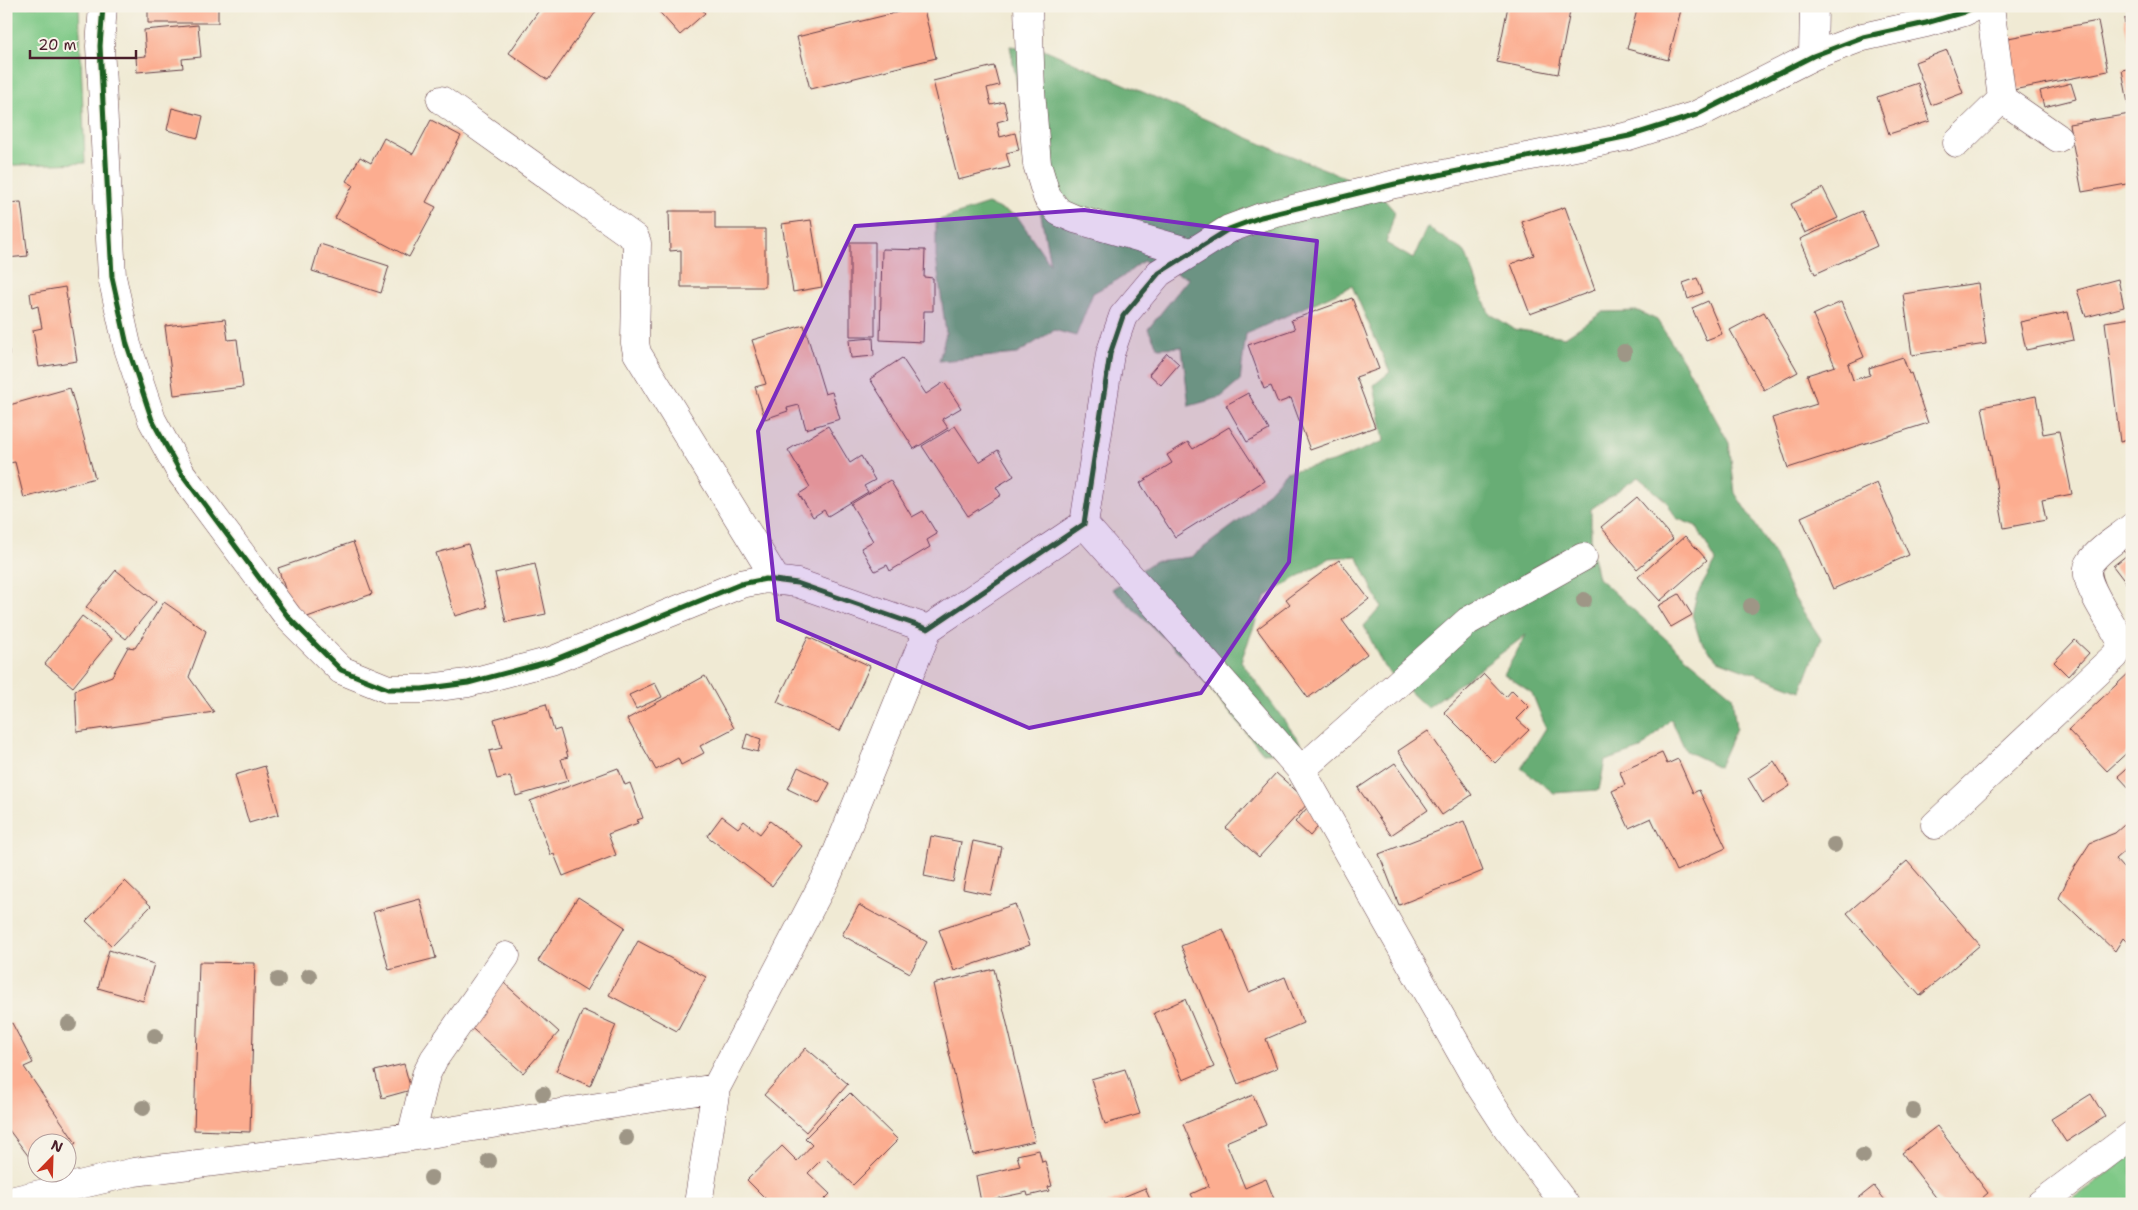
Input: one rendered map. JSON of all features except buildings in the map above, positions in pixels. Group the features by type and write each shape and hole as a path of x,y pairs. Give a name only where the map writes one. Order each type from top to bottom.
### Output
{"street":[{"path":"102,6 100,46 112,276 127,345 152,420 181,473 289,618 341,670 388,689 422,689 468,683 551,661 741,584 766,579 797,583 928,629"},
{"path":"1028,6 1030,91 1037,164 1047,197 1059,212 1074,219 1190,252"},
{"path":"1813,56 1814,6"},
{"path":"698,1204 716,1088 829,872 928,629 1084,524 1110,354 1123,316 1159,273 1229,229 1262,217 1404,182 1629,136 1696,115 1813,56 1862,37 1926,23 1964,12 1976,6"},
{"path":"1990,6 2002,100 2058,138"},
{"path":"441,100 635,238 637,243 635,343 637,353 777,580"},
{"path":"1956,143 2002,100"},
{"path":"1084,524 1301,770 1480,1086 1508,1130 1565,1204"},
{"path":"1935,825 2115,656 2122,644 2118,633 2089,583 2086,571 2090,562 2132,527"},
{"path":"1301,770 1468,621 1583,557"},
{"path":"411,1137 426,1075 434,1059 506,956"},
{"path":"6,1202 134,1172 411,1137 716,1088"},
{"path":"2040,1204 2132,1135"}],"highlighted area":[{"path":"1084,210 1317,241 1289,562 1201,693 1029,728 778,620 758,431 855,226"}],"green space":[{"path":"6,6 79,6 85,163 6,167"},
{"path":"1010,46 1046,50 1274,149 1375,189 1395,212 1386,243 1413,259 1427,227 1465,252 1489,313 1514,329 1565,337 1603,312 1638,311 1657,320 1686,365 1729,443 1735,493 1774,554 1793,596 1821,639 1801,691 1718,660 1700,640 1692,615 1697,594 1716,561 1696,526 1676,518 1667,502 1638,477 1591,509 1591,547 1598,578 1686,657 1732,695 1736,728 1719,767 1686,751 1671,719 1641,749 1605,761 1599,790 1554,793 1521,768 1546,728 1532,693 1504,674 1526,635 1427,708 1384,667 1364,626 1381,607 1357,556 1329,558 1265,597 1241,661 1307,752 1263,753 1185,658 1112,589 1155,561 1191,557 1247,515 1286,472 1333,462 1384,441 1374,385 1390,372 1352,286 1246,334 1240,381 1221,397 1189,406 1182,347 1158,348 1148,329 1189,278 1143,261 1121,278 1093,293 1076,336 1054,330 1017,354 939,361 946,333 936,257 936,221 988,204 1017,216 1050,264"},
{"path":"2132,1156 2132,1204 2065,1204"}],"cycle path":[{"path":"103,6 100,46 112,277 127,345 152,420 181,473 289,618 341,670 388,689 422,689 468,683 551,661 741,584 766,579 797,583 928,629 1084,524 1110,354 1123,316 1159,273 1229,229 1261,217 1395,184 1629,136 1696,115 1813,56 1863,37 1926,23 1964,12 1976,6"}]}
